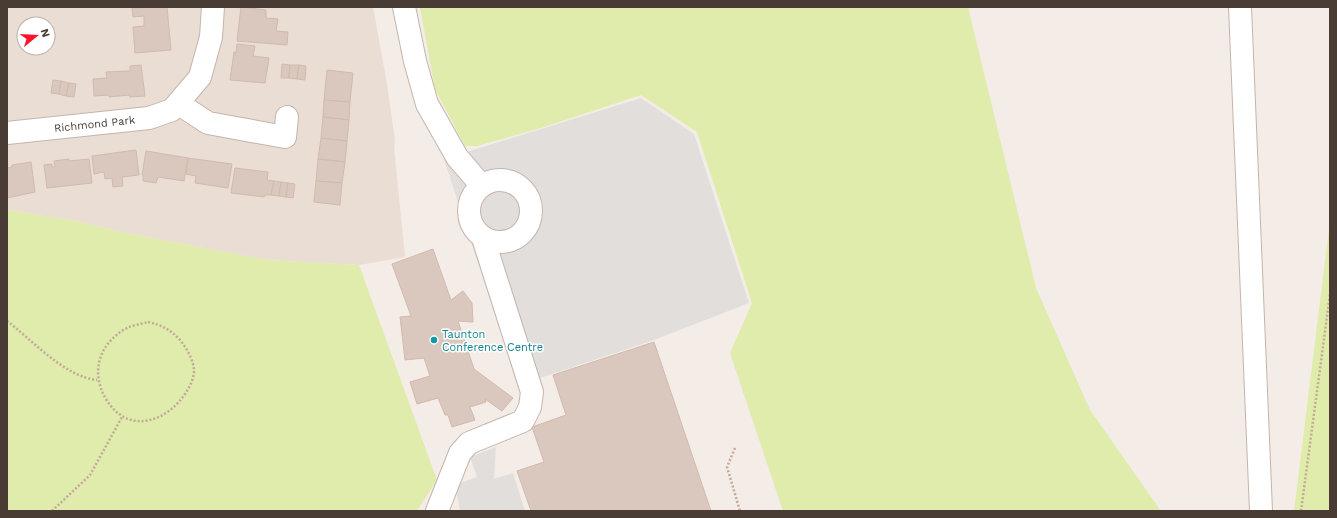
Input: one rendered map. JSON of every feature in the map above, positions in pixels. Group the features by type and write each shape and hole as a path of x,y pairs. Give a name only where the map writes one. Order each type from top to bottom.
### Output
{"street":[{"name":"Richmond Park","path":"7,133 149,118 172,110 179,104 200,77 211,36 213,7"},
{"path":"404,7 415,62 427,104 457,157 481,186"},
{"path":"1240,7 1261,511"},
{"path":"179,104 208,124 284,137 287,117"},
{"path":"502,179 513,182 526,193 530,202 531,214 528,224 523,233 514,239 501,243 483,238 474,230 470,223 468,212 469,202 474,192 490,180 502,179"},
{"path":"437,511 460,453 469,443 523,421 530,407 532,392 483,238"}],"path":[{"path":"1301,511 1330,294"},
{"path":"7,321 66,368 87,379 97,380"},
{"path":"148,322 161,324 174,333 188,349 194,371 190,385 181,401 162,415 151,420 137,422 122,417 112,409 97,380 103,352 116,334 129,327 148,322"},
{"path":"52,511 90,475 122,417"},
{"path":"735,448 727,467 740,511"}],"shaded area":[{"path":"7,7 373,7 387,84 395,141 394,148 405,257 359,265 267,260 126,233 75,221 7,210"},
{"path":"641,98 694,134 749,303 654,340 537,379 513,309 495,315 444,159"},
{"path":"496,447 494,479 513,473 525,511 460,511 455,485 477,477 470,457"}],"green space":[{"path":"420,7 968,7 1036,288 1090,410 1161,511 783,511 730,353 752,303 697,132 641,95 541,128 477,146 465,146 435,89"},
{"path":"7,210 75,221 126,233 267,260 359,265 437,480 417,511 7,511"},
{"path":"1330,221 1330,511 1294,511"}],"building":[{"path":"167,7 171,50 135,53 133,27 144,26 144,16 133,17 132,8"},
{"path":"241,7 266,10 266,18 278,19 276,31 288,32 287,45 237,41"},
{"path":"237,44 255,46 253,56 269,58 265,83 230,80 234,52 236,53"},
{"path":"282,64 290,65 289,78 281,78"},
{"path":"141,65 145,96 94,96 93,79 107,78 106,72 130,71 130,66"},
{"path":"290,65 299,65 297,79 289,78"},
{"path":"299,65 306,66 305,80 297,79"},
{"path":"327,70 353,73 350,102 324,100"},
{"path":"53,80 61,81 59,94 51,93"},
{"path":"61,81 69,83 66,96 59,94"},
{"path":"69,83 76,84 74,97 66,96"},
{"path":"324,100 350,102 349,120 323,117"},
{"path":"323,117 349,120 347,141 321,138"},
{"path":"321,138 347,141 345,162 318,159"},
{"path":"136,150 139,175 122,177 123,186 113,187 112,178 105,179 104,172 94,174 92,156"},
{"path":"146,151 188,158 184,181 158,177 156,183 143,181 142,175"},
{"path":"188,158 232,164 228,188 195,183 196,176 186,174"},
{"path":"69,159 69,161 89,159 92,183 47,188 44,165 52,164 52,167 55,167 54,161"},
{"path":"318,159 345,162 342,183 316,181"},
{"path":"31,162 35,192 7,198 7,168 12,167 12,165"},
{"path":"235,168 268,172 267,180 274,181 271,195 265,195 264,197 231,193"},
{"path":"274,181 281,182 279,196 271,195"},
{"path":"316,181 342,183 340,205 314,202"},
{"path":"281,182 288,183 286,197 279,196"},
{"path":"288,183 295,184 293,198 286,197"},
{"name":"Taunton Conference Centre","path":"433,249 451,300 463,291 472,303 473,322 458,321 474,369 513,398 502,411 485,399 486,402 470,407 475,420 452,427 448,415 445,415 438,398 417,404 410,382 430,376 424,358 405,360 400,317 411,316 392,264"},
{"path":"654,342 711,511 531,511 517,471 544,462 532,427 566,415 553,375"}],"place":[{"name":"Taunton Conference Centre","path":"434,340"}]}
